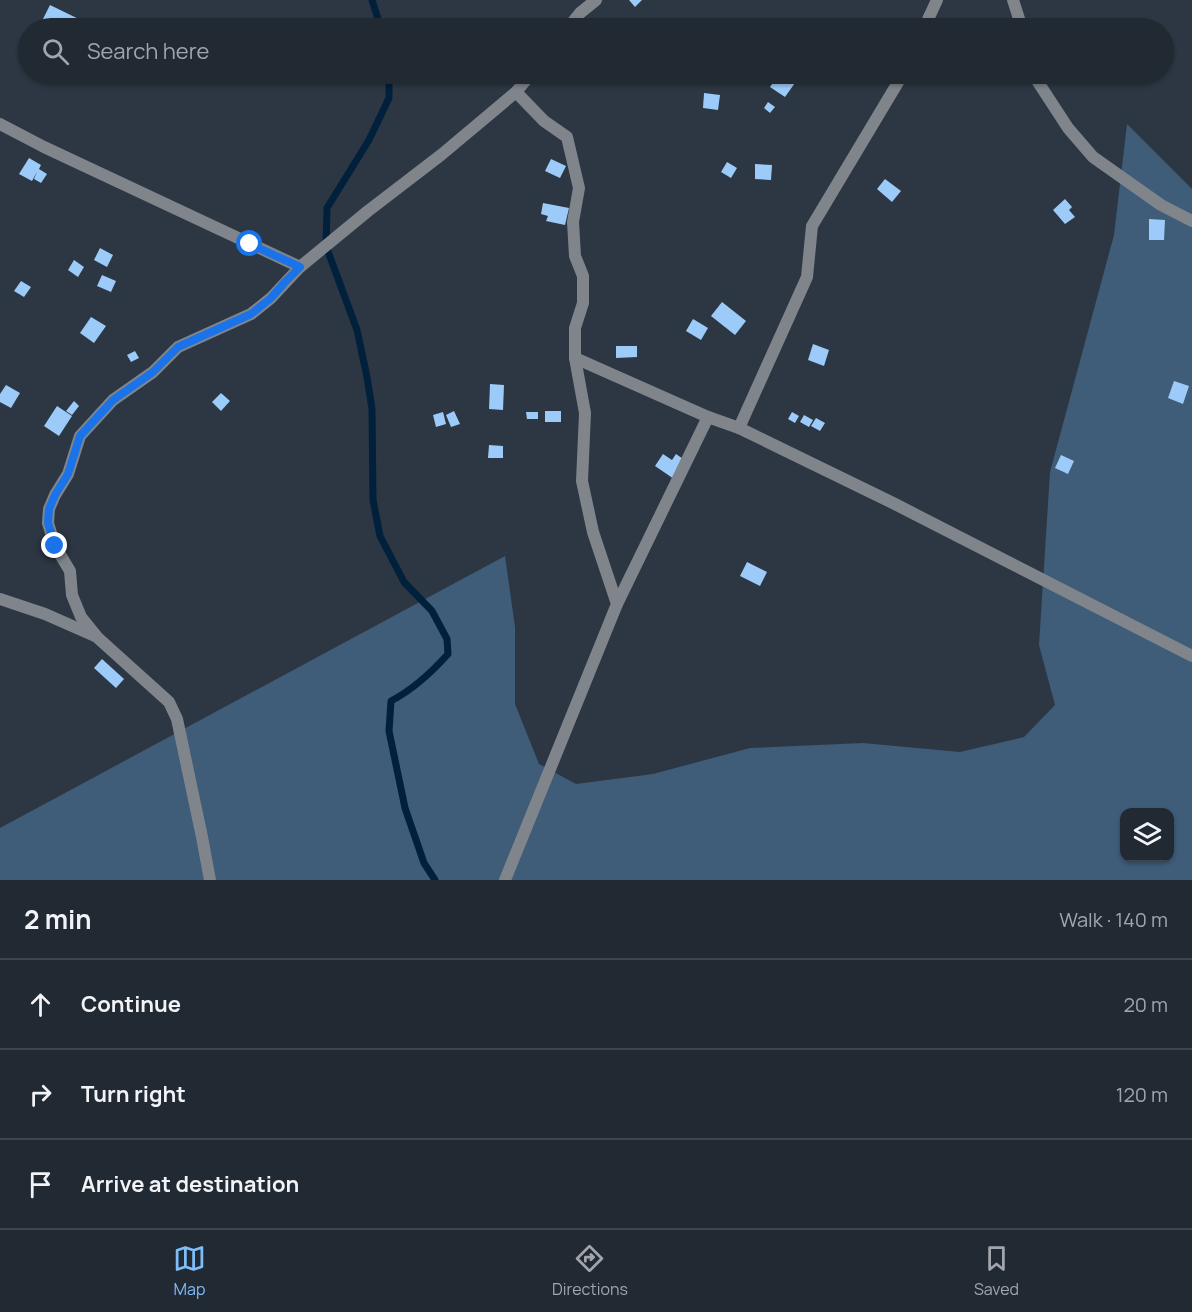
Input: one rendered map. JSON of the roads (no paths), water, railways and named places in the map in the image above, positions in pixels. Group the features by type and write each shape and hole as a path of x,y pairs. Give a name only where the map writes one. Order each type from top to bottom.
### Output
{"street":[{"path":"576,18 596,0"},
{"path":"929,18 937,0"},
{"path":"1013,0 1019,18"},
{"path":"210,880 177,719 169,702 98,638 81,617 72,595 70,571 55,546 48,523 49,509 68,474 80,436 113,400 153,372 178,347 251,314 271,298 300,267 441,155 523,84"},
{"path":"739,428 807,277 812,226 897,84"},
{"path":"1039,84 1068,128 1093,157 1161,205 1192,221"},
{"path":"516,92 544,121 567,137 579,188 573,222 575,256 583,276 583,303 575,328 575,358 585,413 582,481 593,532 617,604"},
{"path":"0,124 44,147 300,267"},
{"path":"575,358 708,417 739,428 894,503 1192,656"},
{"path":"505,880 617,604 708,417"},
{"path":"0,599 45,614 98,638"}],"waterway":[{"path":"372,0 378,18"},
{"path":"389,84 389,98 369,140 327,208 326,246 357,330 367,377 372,409 373,500 380,536 404,582 432,611 447,639 448,654 422,680 391,701 389,731 405,808 424,863 435,880"}]}
